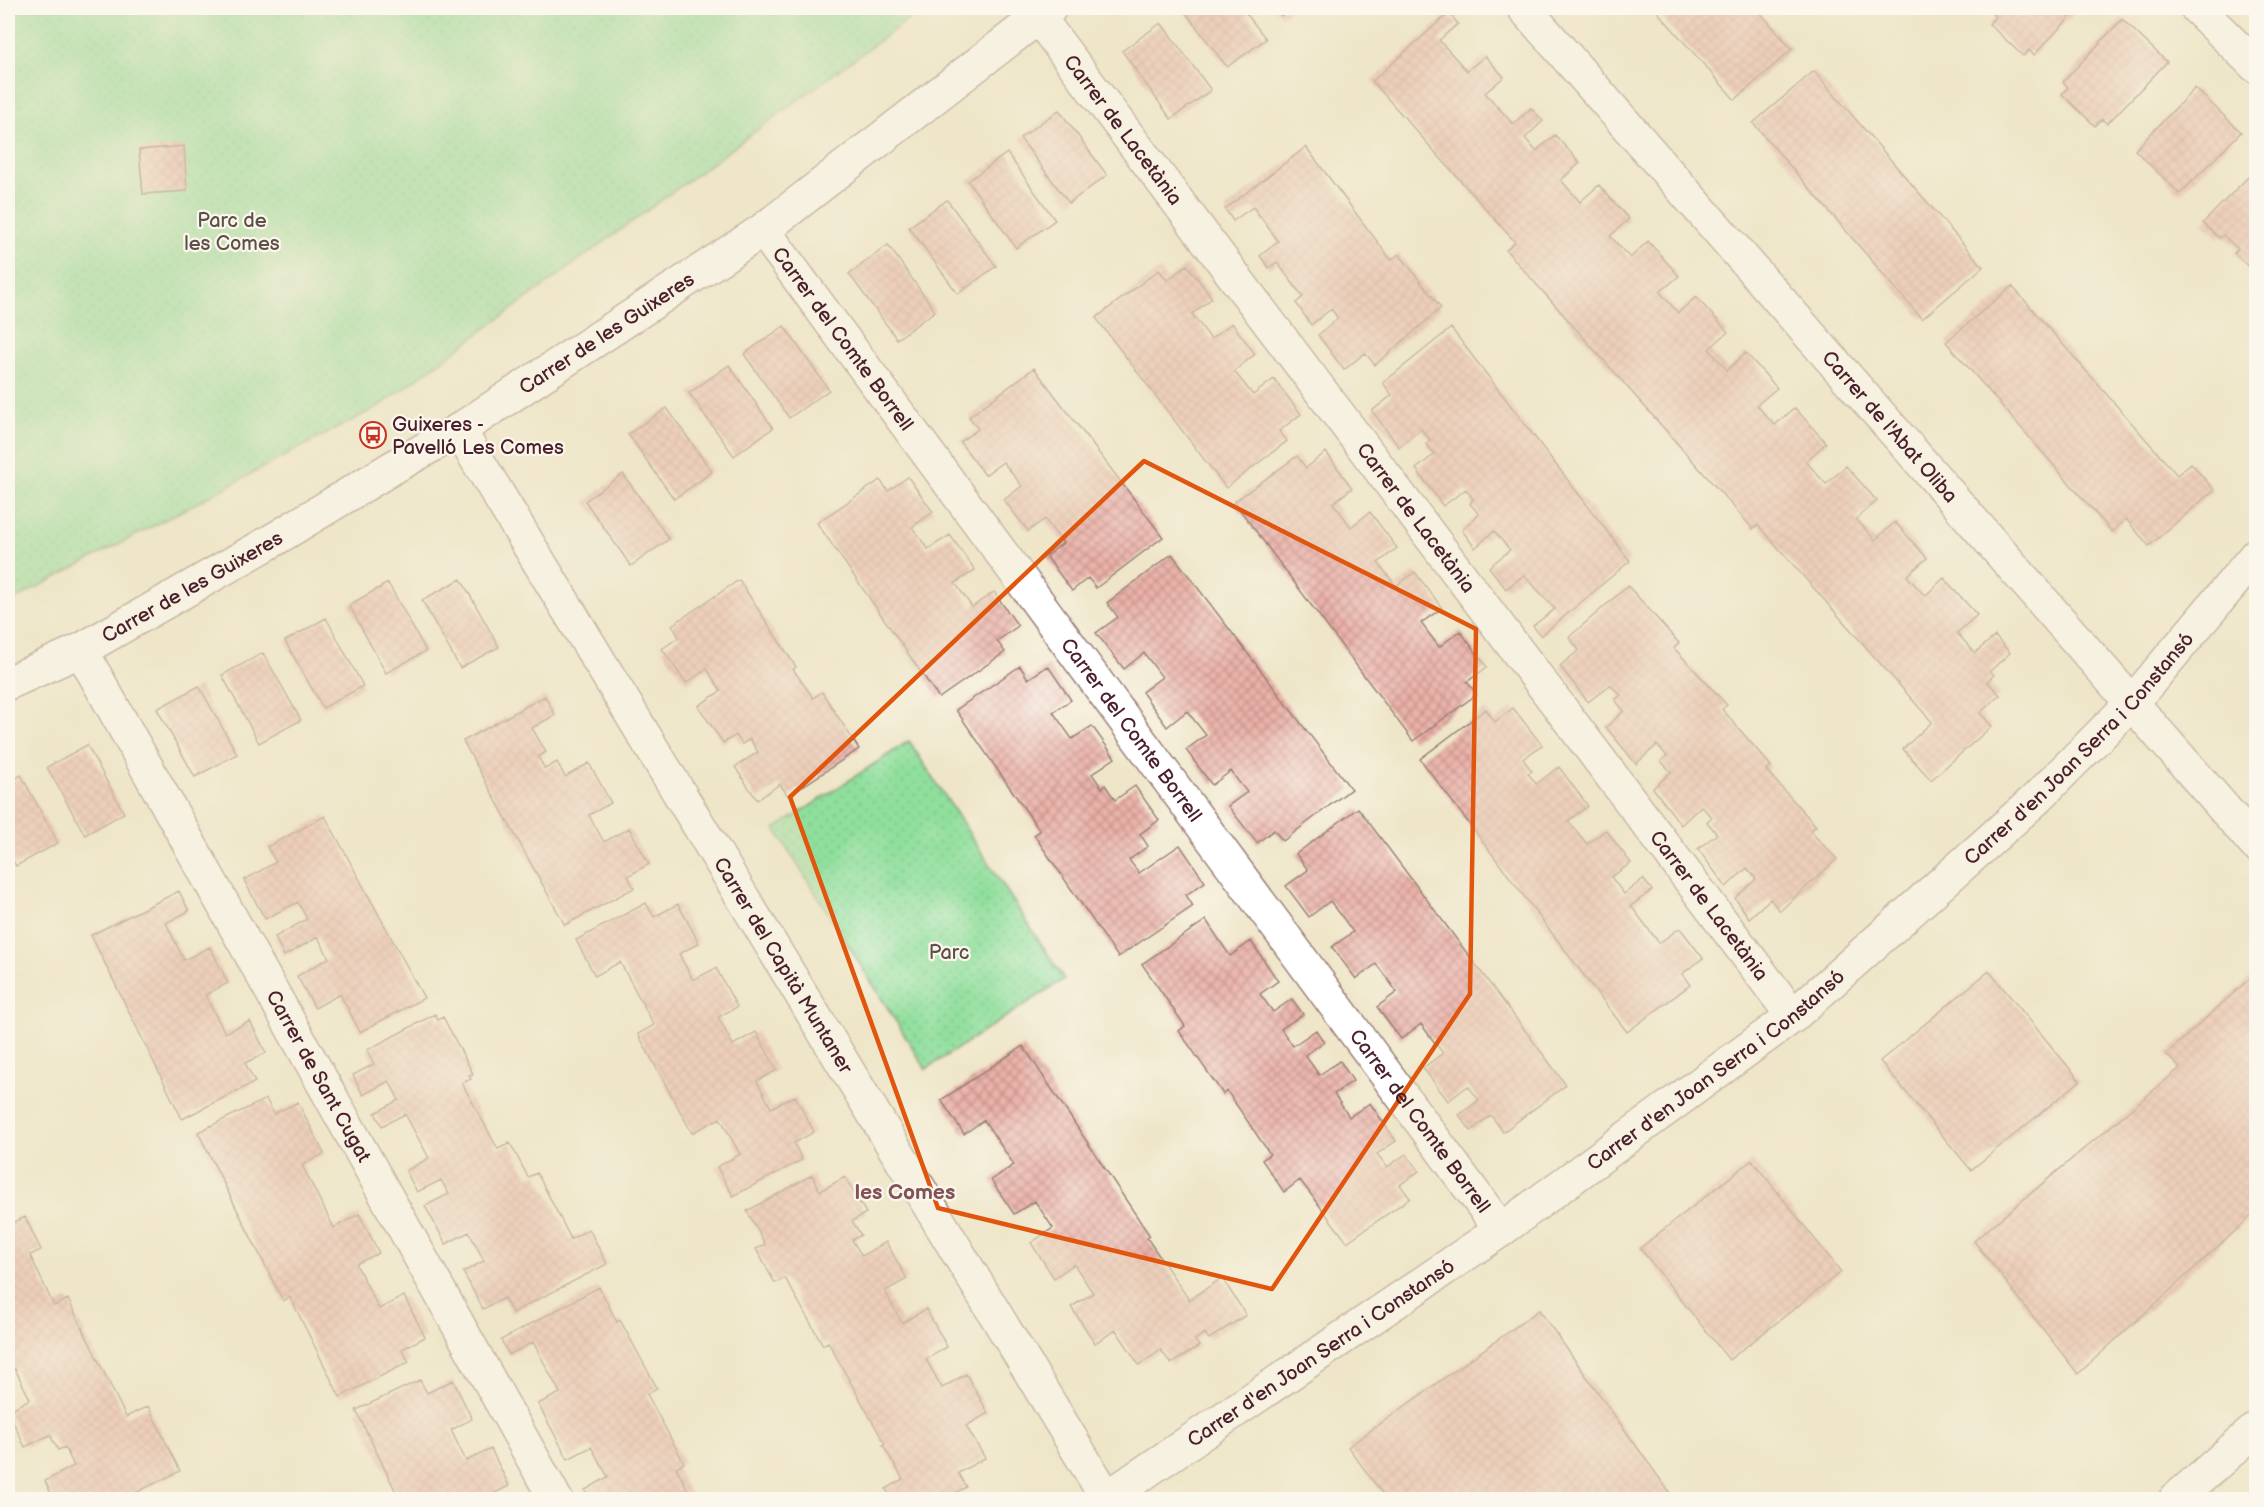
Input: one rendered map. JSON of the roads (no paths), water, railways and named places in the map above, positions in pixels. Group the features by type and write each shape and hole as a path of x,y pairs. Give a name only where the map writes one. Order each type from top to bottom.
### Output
{"street":[{"name":"Carrer de l'Abat Oliba","path":"1524,8 2256,845"},
{"path":"2197,8 2256,66"},
{"name":"Carrer de les Guixeres","path":"8,683 81,650 459,430 763,230 1045,13"},
{"name":"Carrer de Lacetània","path":"1045,13 1793,1016"},
{"name":"Carrer del Comte Borrell","path":"763,230 1501,1230"},
{"name":"Carrer del Capità Muntaner","path":"459,430 1107,1499"},
{"name":"Carrer d'en Joan Serra i Constansó","path":"1107,1499 1501,1230 1793,1016 2036,799 2132,704 2256,555"},
{"name":"Carrer de Sant Cugat","path":"81,650 556,1500"},
{"path":"2175,1500 2256,1430"}],"place":[{"name":"Guixeres - Pavelló Les Comes","path":"373,435"}],"district":[{"name":"les Comes","path":"905,1192"}],"park label":[{"name":"Parc de les Comes","path":"232,232"},
{"name":"Parc","path":"949,952"}]}
